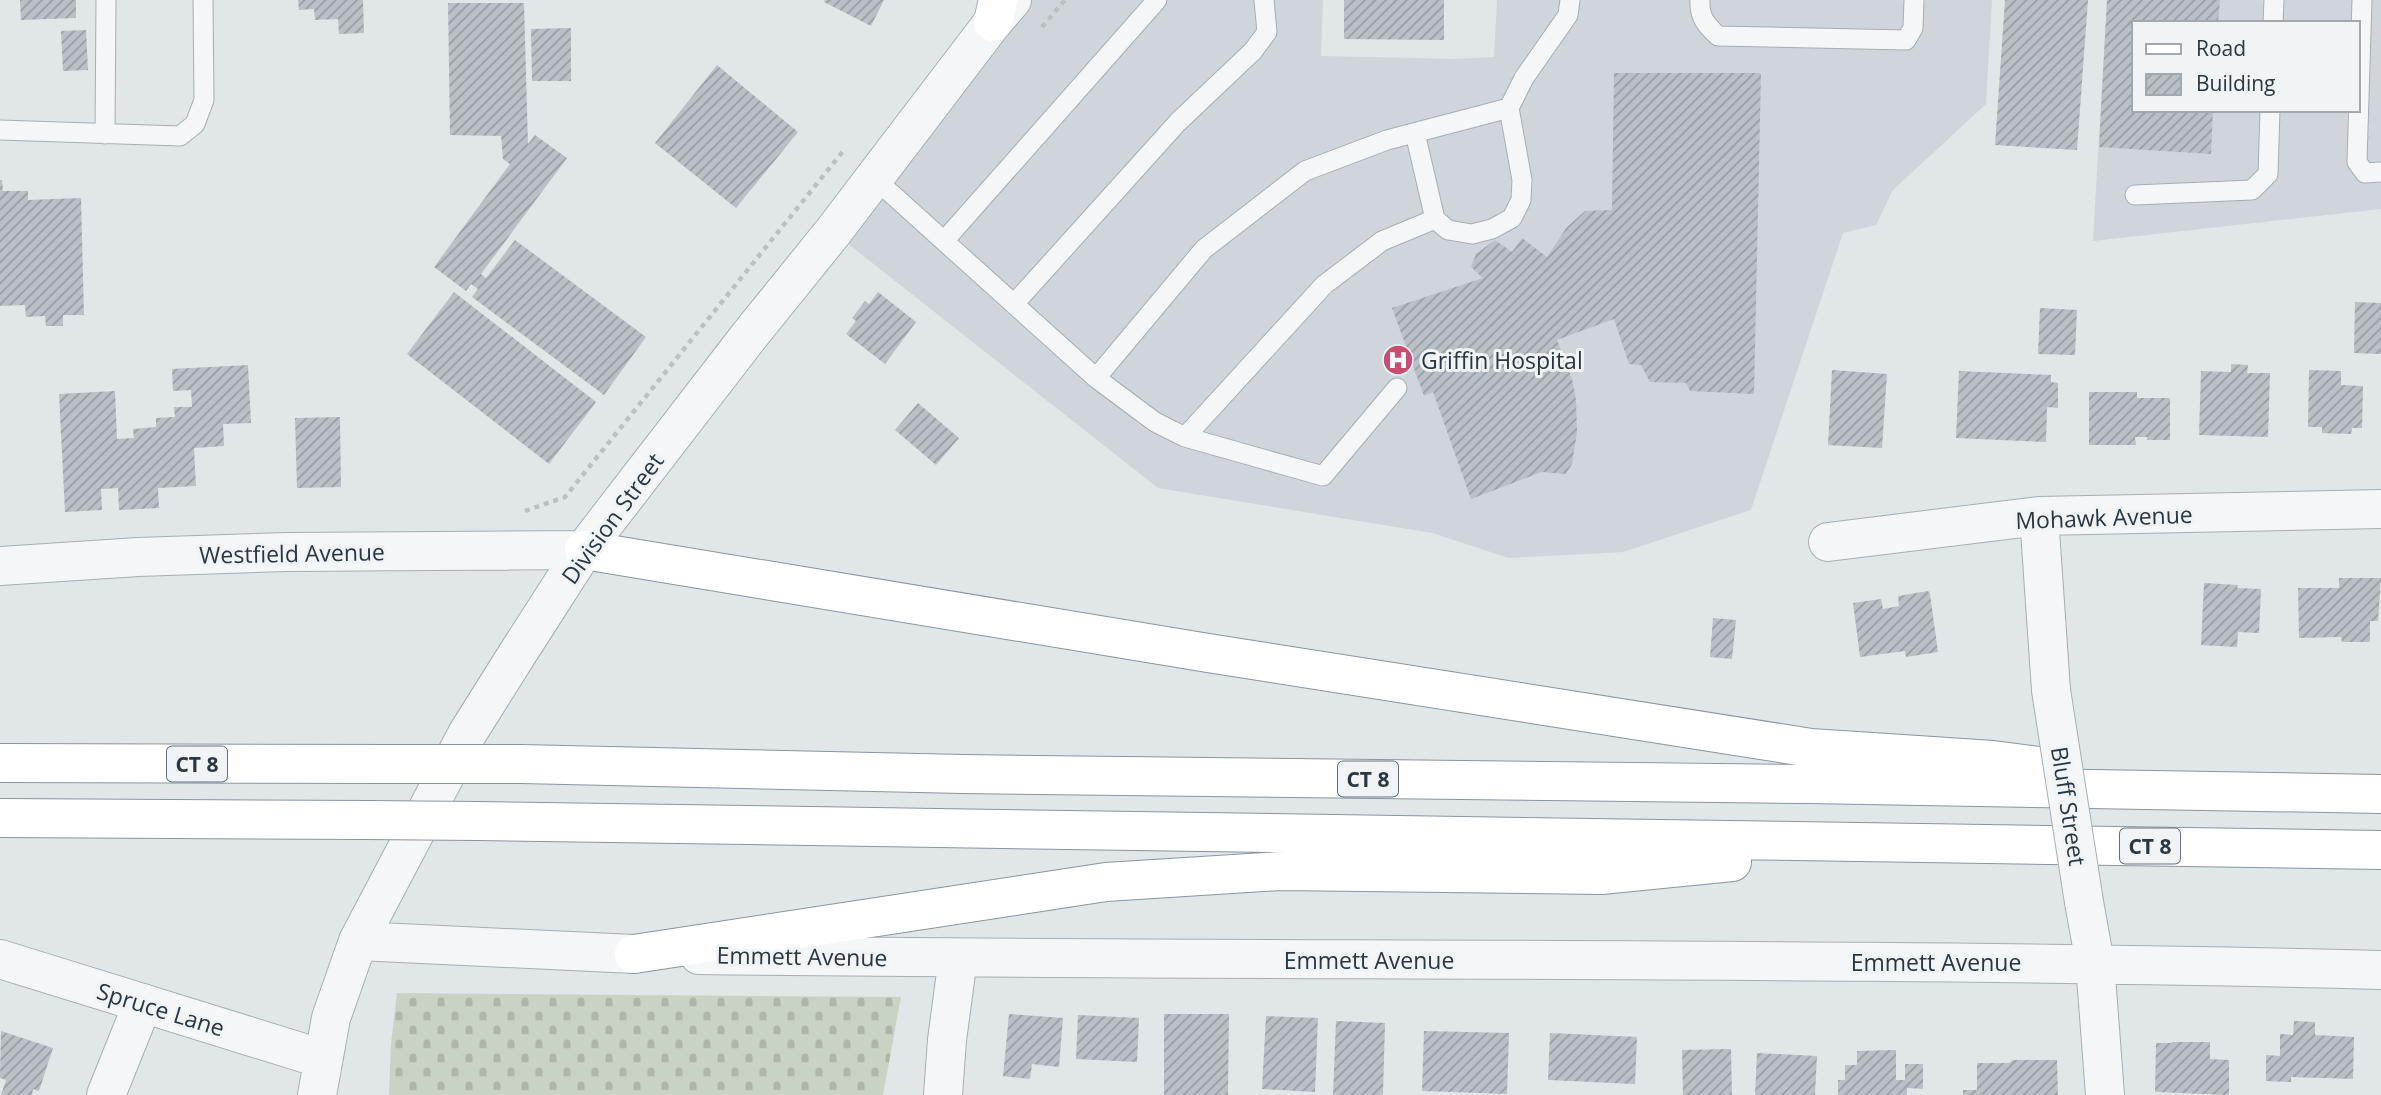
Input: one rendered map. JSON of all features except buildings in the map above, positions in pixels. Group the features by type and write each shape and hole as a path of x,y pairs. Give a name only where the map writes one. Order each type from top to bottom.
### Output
{"highway":[{"path":"584,550 1208,653 1811,748 1993,760 2216,790"},
{"name":"CT 8","path":"0,763 521,764 963,774 2381,794"},
{"name":"CT 8","path":"0,818 477,821 1408,838 1919,842 2381,850"},
{"path":"634,954 1106,882 1281,872 1601,875 1919,842"}],"street":[{"name":"Division Street","path":"323,1085 331,1018 358,941 467,734 584,550 874,178 1001,7"},
{"name":"Mohawk Avenue","path":"1828,542 2039,516 2381,509"},
{"name":"Bluff Street","path":"2039,516 2051,690 2095,963 2105,1095"},
{"name":"Westfield Avenue","path":"0,566 274,552 584,550"},
{"name":"Emmett Avenue","path":"358,941 634,954 2095,963 2381,970"},
{"name":"Spruce Lane","path":"0,958 143,1003 323,1085"},
{"path":"943,1095 958,958"},
{"path":"106,1095 143,1003"}],"lane":[{"path":"105,134 106,0"},
{"path":"0,130 180,136 195,124 204,100 203,0"},
{"path":"944,241 1157,0"},
{"path":"1014,304 1178,122 1253,51 1267,32 1264,0"},
{"path":"1415,133 1434,219 1448,230 1472,234 1492,229 1511,218 1521,200 1522,180 1509,108 1524,78 1567,15 1570,0"},
{"path":"1700,0 1700,11 1706,26 1718,36 1906,40 1913,28 1914,0"},
{"path":"2273,21 2274,0"},
{"path":"2360,65 2362,0"},
{"path":"1096,378 1204,249 1306,171 1387,140 1509,108"},
{"path":"2135,195 2252,190 2268,174 2270,112"},
{"path":"2359,112 2357,162 2365,173 2381,172"},
{"path":"874,178 1096,378 1155,422 1185,437 1323,476 1397,388"},
{"path":"1185,437 1324,285 1382,241 1434,219"}],"path":[{"path":"521,512 565,497 851,142"}],"shaded area":[{"name":"Griffin Hospital","path":"1024,0 1323,0 1321,56 1456,59 1494,57 1497,0 1992,0 1986,104 1893,190 1876,225 1843,233 1751,510 1623,552 1509,558 1432,533 1158,488 833,232"},
{"path":"2107,0 2381,0 2381,209 2093,241"}],"green space":[{"path":"397,993 901,997 883,1095 389,1095"}],"place":[{"name":"Griffin Hospital","path":"1398,360"}]}
